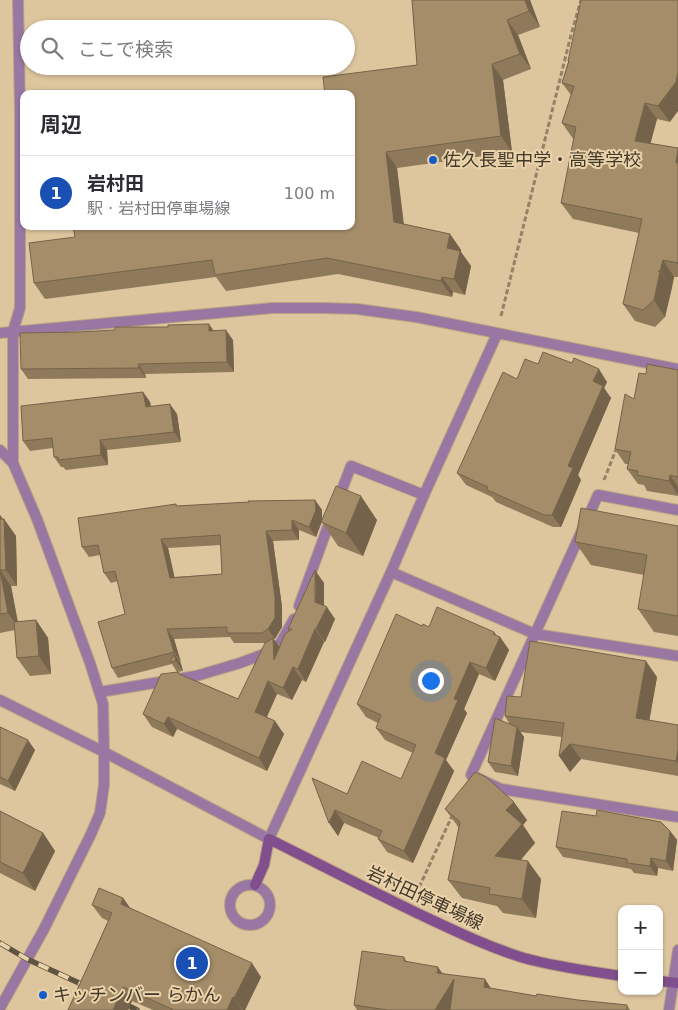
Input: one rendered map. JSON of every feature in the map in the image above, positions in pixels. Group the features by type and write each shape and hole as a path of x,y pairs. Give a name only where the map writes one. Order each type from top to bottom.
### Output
{"main road":[{"path":"255,885 264,865 269,839"},
{"name":"岩村田停車場線","path":"269,839 455,931 487,944 526,958 560,966 618,975"},
{"path":"663,981 676,983"}],"street":[{"path":"13,463 13,331 20,308 18,0"},
{"path":"0,332 272,308 357,309 384,312 678,369"},
{"path":"0,700 104,752 269,839 497,334"},
{"path":"0,450 13,463 38,519 100,692 104,718 104,785 100,813 44,929 0,1008 3,1010"},
{"path":"100,692 196,676 264,654 280,644 295,619 324,535 351,466 424,494"},
{"path":"678,510 598,495 472,775 501,789 678,817"},
{"path":"391,572 535,634 678,656"},
{"path":"255,885 266,892 271,904 270,910 263,921 257,924 244,924 233,916 230,910 230,903 236,890 242,886 255,885"},
{"path":"669,1010 676,983 678,950"}],"path":[{"path":"497,334 581,0"},
{"path":"598,495 619,442"},
{"path":"410,909 455,810"}],"building":[{"path":"412,0 525,0 529,11 507,20 520,54 492,64 501,136 386,152 394,222 450,234 447,248 460,251 454,279 442,277 441,281 327,258 215,275 212,260 34,283 29,243 75,237 74,230 355,230 355,90 325,90 323,77 355,75 355,73 417,65"},
{"path":"581,0 678,0 678,72 676,82 658,106 645,103 635,141 678,148 676,163 678,163 678,263 663,260 660,271 658,271 660,272 654,300 643,310 623,304 642,219 561,203 576,127 562,123 574,86 562,83 569,61"},
{"path":"209,324 209,331 226,330 227,362 138,364 139,368 21,369 20,333 79,332 115,330 115,327 168,327 168,325"},
{"path":"543,352 572,363 574,358 599,369 593,381 603,386 568,466 573,468 552,515 544,515 487,490 488,487 457,473 503,372 517,379 525,359 538,364"},
{"path":"647,364 678,370 678,477 670,475 669,481 637,475 638,471 627,469 631,452 615,449 625,394 634,399 639,373 646,374"},
{"path":"143,392 146,407 170,404 174,432 100,440 101,455 59,460 58,457 54,457 52,438 23,441 21,406"},
{"path":"336,486 361,496 346,533 321,522"},
{"path":"315,500 316,510 309,527 292,520 292,530 266,531 275,597 275,618 268,629 262,633 227,633 227,627 167,629 174,652 112,668 98,622 125,614 115,571 104,573 98,545 82,547 78,518 176,504 176,506 248,501","holes":["220,535 222,574 170,578 161,539"]},
{"path":"581,508 678,526 678,616 638,609 647,555 575,542"},
{"path":"0,519 4,519 6,570 0,570"},
{"path":"0,570 8,613 0,614"},
{"path":"315,570 315,602 327,607 315,629 298,669 293,667 283,688 268,681 255,712 275,721 259,758 168,717 164,724 143,714 161,674 178,672 238,699 265,643 273,638 274,660 285,634 292,629 288,629"},
{"path":"437,607 494,632 493,634 500,637 486,668 470,662 454,699 458,700 435,753 445,758 404,851 378,839 382,831 335,810 329,823 312,778 347,794 362,761 401,779 416,745 376,728 381,715 357,704 396,614 422,626 423,624 429,627"},
{"path":"36,620 39,656 17,658 14,622"},
{"path":"530,641 646,661 636,718 678,725 676,761 570,744 559,756 564,723 505,716 507,696 521,697"},
{"path":"174,654 176,661 170,662"},
{"path":"495,718 517,727 511,766 488,762"},
{"path":"0,727 28,740 8,781 0,777"},
{"path":"475,772 486,777 514,802 506,810 522,824 495,856 528,861 522,899 489,894 490,888 448,880 460,822 445,809"},
{"path":"597,810 661,822 670,831 666,861 651,858 650,866 627,863 627,859 556,847 562,811 596,816"},
{"path":"0,811 43,833 23,873 0,862"},
{"path":"99,888 123,898 121,904 252,963 227,1010 174,1010 123,987 113,1010 68,1010 112,913 92,905"},
{"path":"362,951 404,957 404,961 438,967 437,973 485,979 484,987 536,996 537,994 627,1005 627,1010 450,1010 454,979 435,1010 388,1010 354,1005"}],"railway":[{"path":"0,943 27,959 92,989"},
{"path":"117,1000 137,1010"}],"place":[{"name":"佐久長聖中学・高等学校","path":"433,160"},
{"name":"岩村田","path":"192,963"},
{"name":"キッチンバー らかん","path":"43,995"}]}
